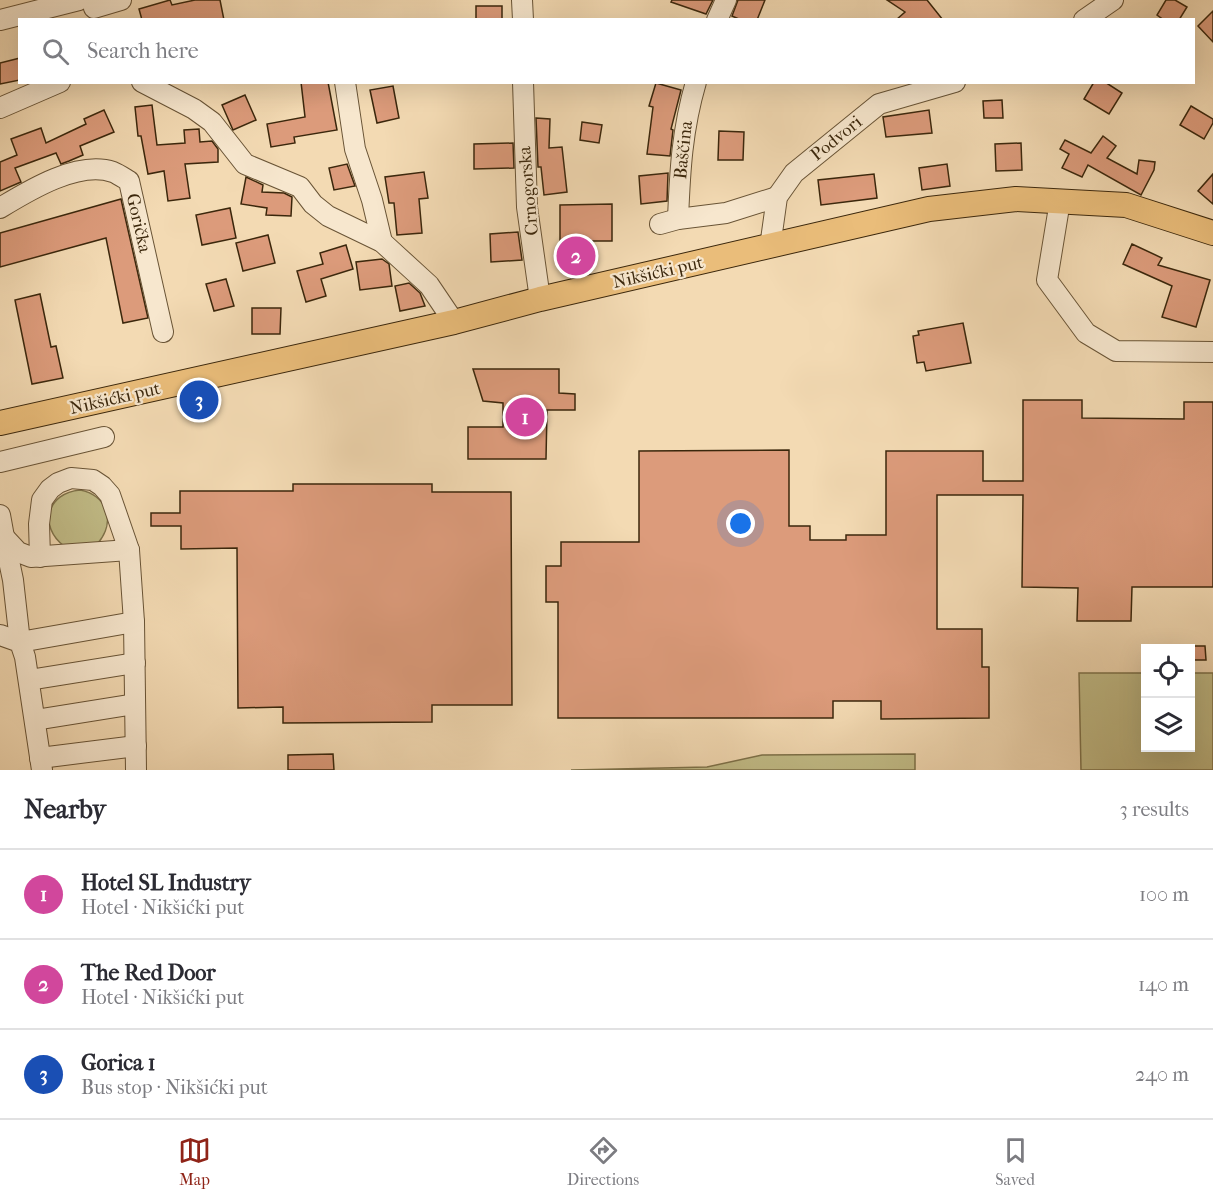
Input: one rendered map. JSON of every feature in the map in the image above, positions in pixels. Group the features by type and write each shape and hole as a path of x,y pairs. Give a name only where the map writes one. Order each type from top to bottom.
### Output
{"main road":[{"name":"Nikšićki put","path":"0,423 454,322 540,299 929,209 1016,199 1126,205 1213,233"}],"street":[{"path":"0,20 91,7 121,0"},
{"path":"522,0 523,18"},
{"path":"718,18 726,0"},
{"path":"1087,18 1113,0"},
{"path":"0,108 55,84"},
{"path":"146,84 194,109 212,122 245,164 300,187 313,204 328,216 382,242 429,285 454,322"},
{"path":"345,84 355,150 372,200 382,242"},
{"name":"Crnogorska","path":"523,84 527,207 540,299"},
{"name":"Baščina","path":"695,84 686,114 681,159 669,221 726,213 777,197"},
{"name":"Podvori","path":"770,247 777,197 794,172 879,104 948,84"},
{"name":"Gorička","path":"0,208 42,183 85,170 112,171 129,181 163,332"},
{"path":"1060,201 1047,280 1086,333 1116,351 1213,352"},
{"path":"0,462 104,437"},
{"path":"40,557 39,524 42,500 50,489 71,478 93,480 102,486 110,495 129,550 134,622 136,770"},
{"path":"0,514 2,541 13,580 20,642 29,680 41,764 136,746"},
{"path":"2,541 18,552 31,557 129,550"},
{"path":"0,635 20,642 134,622"},
{"path":"29,680 135,663"},
{"path":"35,720 135,704"}],"shaded area":[{"path":"80,490 97,497 102,503 106,511 107,527 98,543 64,546 51,529 50,512 60,497"},
{"path":"1079,673 1141,673 1141,752 1195,752 1195,673 1213,673 1213,770 1081,770"},
{"path":"915,754 915,770 571,770 707,767 762,755"}],"building":[{"path":"170,0 172,5 195,0 220,0 224,18 141,18 139,9"},
{"path":"672,0 713,0 706,14 671,2"},
{"path":"738,0 765,0 758,18 732,16"},
{"path":"887,0 927,0 941,18 898,18 905,12"},
{"path":"1166,0 1175,0 1187,7 1180,18 1161,18 1157,15"},
{"path":"476,6 502,6 502,18 476,18"},
{"path":"1213,11 1213,42 1198,26"},
{"path":"18,58 18,80 0,84 0,63"},
{"path":"301,84 328,84 337,130 294,137 295,143 271,147 267,124 305,117"},
{"path":"656,84 681,90 671,129 673,130 670,156 647,154 653,107 649,106"},
{"path":"1093,84 1108,84 1122,93 1109,114 1084,99"},
{"path":"393,86 399,118 377,123 370,90"},
{"path":"245,95 256,120 233,130 222,105"},
{"path":"1002,100 1003,118 984,118 983,101"},
{"path":"152,105 157,145 185,143 184,130 199,129 200,142 212,141 218,149 218,162 185,164 190,198 168,201 164,171 148,174 141,136 138,136 135,107"},
{"path":"1191,106 1213,119 1204,139 1180,125"},
{"path":"104,110 114,132 80,146 83,155 61,164 56,153 15,168 21,182 0,191 0,162 17,155 11,139 41,128 46,143 86,124 84,119"},
{"path":"929,110 932,133 886,137 883,117"},
{"path":"536,118 550,119 549,148 562,147 567,192 544,195 541,167 538,167"},
{"path":"582,122 602,125 599,143 580,140"},
{"path":"719,131 744,132 743,160 718,160"},
{"path":"1103,136 1116,146 1107,158 1137,174 1139,160 1155,162 1154,170 1141,195 1088,165 1082,177 1062,168 1069,154 1060,149 1065,140 1091,153"},
{"path":"513,143 514,168 474,169 474,144"},
{"path":"1021,143 1022,170 996,171 995,144"},
{"path":"347,164 355,186 334,190 329,168"},
{"path":"947,164 950,186 922,190 919,168"},
{"path":"424,172 428,198 419,199 422,233 397,235 394,203 389,203 385,177"},
{"path":"668,173 667,201 641,204 639,176"},
{"path":"874,174 877,198 821,205 818,180"},
{"path":"1213,174 1213,204 1198,191"},
{"path":"246,177 263,185 262,192 284,193 292,197 291,216 266,215 267,208 241,204"},
{"path":"121,199 148,318 123,323 106,238 0,267 0,233"},
{"path":"612,204 612,241 560,241 560,205"},
{"path":"230,208 236,238 202,245 196,215"},
{"path":"518,232 522,260 491,262 490,234"},
{"path":"268,235 275,263 243,271 236,243"},
{"path":"1132,244 1162,258 1158,265 1210,280 1196,327 1162,317 1172,286 1123,264"},
{"path":"346,245 353,269 321,279 326,296 306,302 297,271 323,264 320,253"},
{"path":"382,259 389,264 392,286 360,290 356,262"},
{"path":"226,279 234,306 214,311 206,284"},
{"path":"409,283 420,293 425,306 400,311 395,286"},
{"path":"40,294 51,347 56,346 63,378 32,384 15,300"},
{"path":"252,308 281,308 280,334 252,334"},
{"path":"963,323 971,363 926,371 924,362 917,363 913,336 919,335 918,331"},
{"path":"473,369 559,369 559,393 575,394 575,410 547,410 546,459 468,459 468,427 503,427 503,403 483,401"},
{"path":"1023,400 1082,400 1082,418 1184,419 1184,402 1213,402 1213,587 1132,587 1131,621 1077,621 1078,588 1022,587 1023,495 937,495 937,629 982,629 982,667 989,667 989,718 881,719 881,701 833,701 833,718 558,718 558,602 546,602 546,566 561,566 561,542 639,542 639,451 789,450 789,526 810,526 810,540 846,540 846,535 886,535 886,451 983,451 983,481 1023,481"},
{"path":"293,484 432,484 432,492 511,492 512,705 432,705 432,722 283,723 283,707 238,708 237,548 181,549 181,526 151,526 151,513 180,513 180,491 293,491"},
{"path":"1195,646 1205,646 1206,660 1195,660"},
{"path":"333,754 334,770 288,770 288,755"}],"place":[{"name":"The Red Door","path":"576,256"},
{"name":"Gorica 1","path":"199,400"},
{"name":"Hotel SL Industry","path":"525,417"}]}
